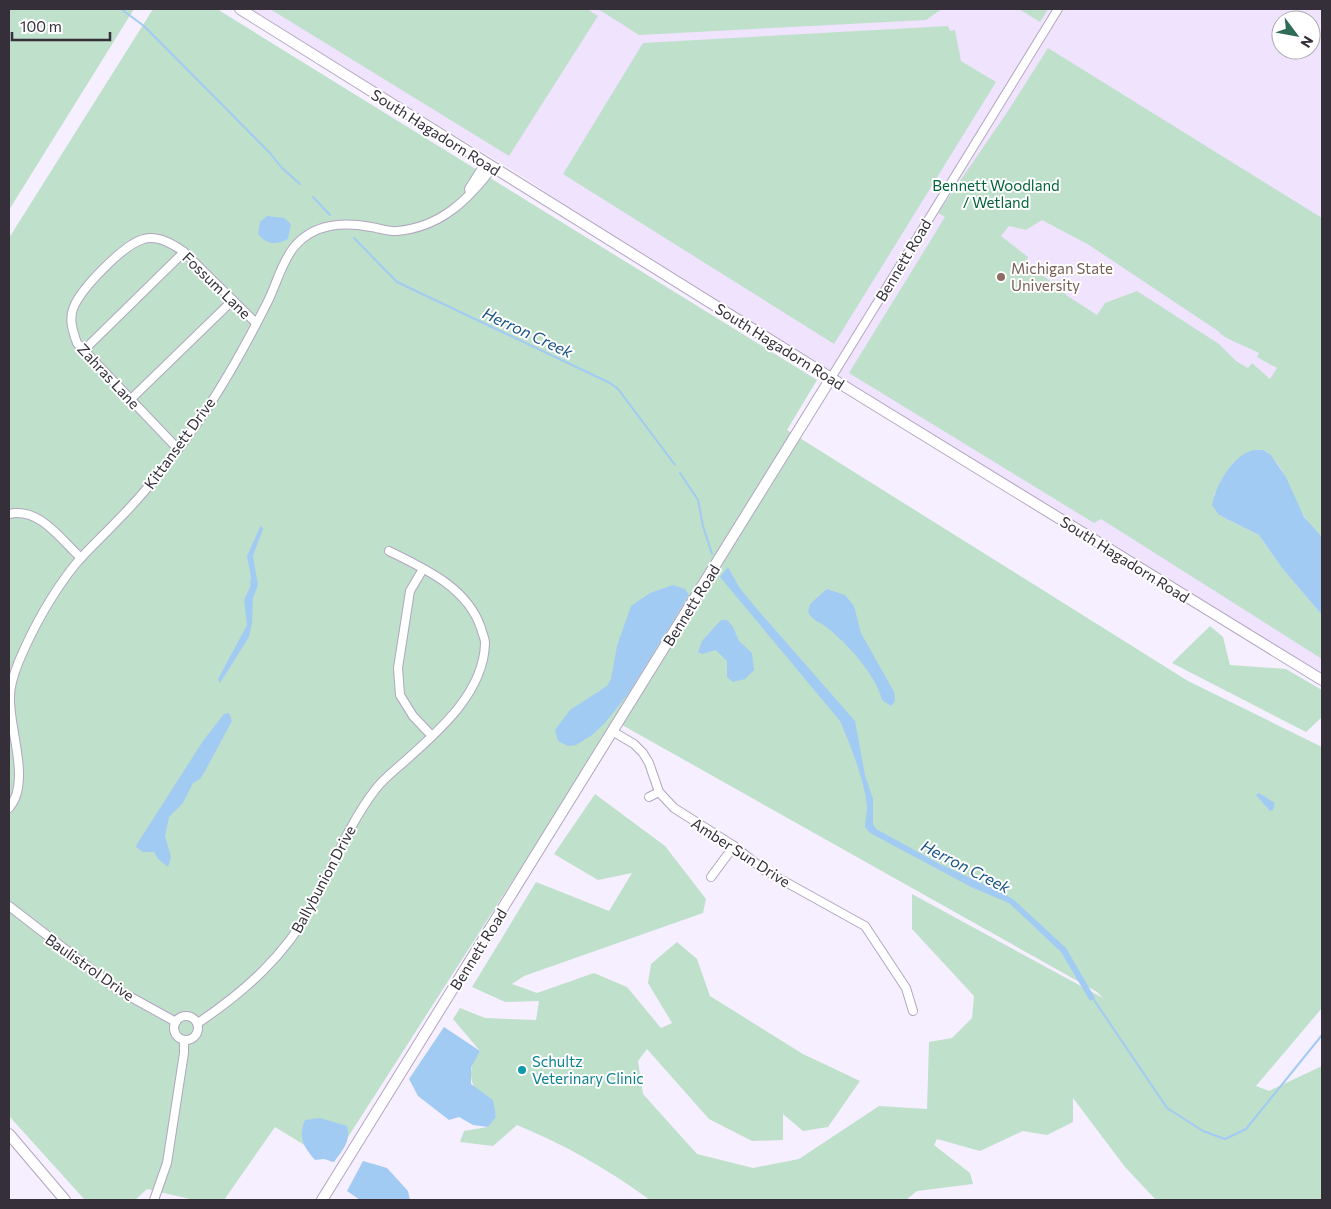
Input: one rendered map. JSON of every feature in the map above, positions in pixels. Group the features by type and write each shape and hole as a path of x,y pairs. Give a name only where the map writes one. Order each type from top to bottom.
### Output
{"street":[{"name":"South Hagadorn Road","path":"240,9 831,378 1322,680"},
{"name":"Bennett Road","path":"322,1200 1058,9"},
{"name":"Kittansett Drive","path":"9,808 17,793 20,773 11,721 10,694 18,663 51,599 81,558 136,501 194,428 233,366 283,264 295,246 305,237 333,224 354,224 396,231 426,224 445,217 470,193 469,189 489,165"},
{"name":"Fossum Lane","path":"81,293 127,248 144,239 162,240 184,252 256,322"},
{"path":"83,351 184,252"},
{"name":"Zahras Lane","path":"81,293 72,310 71,321 77,343 178,449"},
{"path":"130,400 233,300"},
{"path":"9,514 26,513 43,522 81,558"},
{"name":"Ballybunion Drive","path":"198,1023 255,980 288,944 311,907 353,821 376,788 432,736 470,692 481,668 485,641 476,615 457,590 389,551"},
{"path":"423,569 410,591 398,668 400,695 413,716 432,736"},
{"name":"Amber Sun Drive","path":"612,731 634,744 642,753 649,763 659,792 674,808 734,846 764,870 865,926 906,988 913,1011"},
{"path":"649,797 659,792"},
{"path":"711,877 734,846"},
{"name":"Baulistrol Drive","path":"9,906 118,990 176,1022"},
{"path":"154,1200 167,1163 184,1053 184,1041 175,1033 176,1022 181,1017 188,1016 198,1023 198,1032 195,1037 184,1041"},
{"path":"9,1134 65,1200"}],"shaded area":[{"name":"Michigan State University","path":"248,9 1322,9 1322,676 574,212 530,181"}],"green space":[{"path":"9,9 134,9 9,210"},
{"path":"153,9 217,9 817,380 787,430 1188,681 1322,747 1322,1008 1256,1086 1269,1091 1322,1066 1322,1200 1156,1200 1125,1167 1073,1098 1073,1122 1047,1135 1023,1131 980,1151 937,1139 934,1145 970,1173 973,1184 917,1191 906,1200 650,1200 586,1158 517,1125 493,1146 460,1142 464,1131 488,1127 496,1116 478,1093 471,1079 471,1070 480,1051 453,1019 460,1008 485,1018 536,1020 539,1001 505,1002 472,987 536,882 609,911 632,873 598,880 554,854 595,794 665,846 706,899 703,913 524,976 512,984 537,993 594,973 627,987 661,1028 672,1023 648,983 651,964 677,942 697,959 710,996 803,1054 860,1081 828,1127 803,1131 783,1114 783,1140 752,1141 709,1119 647,1049 638,1061 643,1094 697,1154 753,1168 799,1159 879,1106 927,1109 929,1042 952,1038 972,1018 974,996 912,929 912,894 1103,998 1097,992 615,721 332,1162 275,1127 224,1200 194,1200 147,1189 135,1200 85,1200 9,1116 9,238"},
{"path":"270,9 587,9 598,16 509,156"},
{"path":"598,9 942,9 926,20 639,35"},
{"path":"1019,9 1048,9 1040,22"},
{"path":"948,26 950,31 955,30 961,61 996,82 834,344 563,174 643,43"},
{"name":"Bennett Woodland / Wetland","path":"1048,48 1322,218 1322,537 1304,516 1277,463 1263,450 1233,463 1214,495 1219,515 1259,535 1282,568 1322,615 1322,659 1101,519 1094,523 849,373 945,217 938,213 1008,111","holes":["1042,220 1089,245 1221,334 1259,353 1257,357 1277,368 1270,379 1252,363 1248,368 1236,361 1219,344 1137,291 1105,303 1097,315 1066,295 1061,287 1025,265 1028,257 1001,236 1009,226 1026,230"]},
{"path":"1210,626 1223,637 1230,665 1286,669 1322,690 1322,717 1306,732 1172,663"}],"water":[{"path":"267,216 284,218 291,224 288,239 272,243 258,234 260,222"},
{"path":"1253,450 1263,450 1271,455 1286,477 1304,517 1322,537 1322,615 1282,568 1259,535 1219,515 1212,505 1217,489 1226,472 1238,458"},
{"path":"261,525 263,529 253,556 258,585 253,598 252,623 249,637 220,683 218,679 247,625 244,600 250,587 251,577 247,556"},
{"path":"728,567 739,587 756,608 855,721 865,775 873,799 873,824 876,829 940,864 1014,900 1066,948 1095,998 1090,1001 1061,952 1009,903 973,888 870,833 865,827 866,797 840,721 720,577"},
{"path":"673,585 685,589 689,595 628,694 604,724 592,735 576,745 568,746 558,741 555,730 570,710 607,686 611,679 617,646 631,606 650,593"},
{"path":"827,589 845,595 854,606 861,633 894,692 895,701 891,706 882,700 879,690 868,671 853,652 829,629 812,618 808,612 810,604"},
{"path":"721,620 727,620 733,627 739,641 752,653 754,670 745,679 733,682 727,677 727,661 716,650 702,654 698,652 702,641"},
{"path":"229,713 232,721 205,771 200,779 193,783 183,803 169,817 165,836 171,857 168,867 158,859 154,852 143,852 136,847 137,844 203,741 224,714"},
{"path":"1259,793 1275,803 1273,810 1270,811 1256,795"},
{"path":"444,1027 480,1051 471,1068 471,1084 493,1100 496,1117 488,1127 473,1125 459,1117 449,1120 418,1096 409,1079"},
{"path":"320,1118 347,1126 347,1141 334,1162 324,1159 315,1160 303,1141 302,1131 305,1120"},
{"path":"363,1161 387,1168 408,1191 410,1200 360,1200 347,1191"}],"waterway":[{"name":"Herron Creek","path":"121,9 144,26 270,153 282,168 300,184"},
{"name":"Herron Creek","path":"313,197 330,215"},
{"name":"Herron Creek","path":"354,238 397,282 610,383 618,389 675,465"},
{"name":"Herron Creek","path":"680,473 698,500 703,526 712,554"},
{"name":"Herron Creek","path":"1092,997 1167,1108 1203,1131 1225,1139 1246,1129 1322,1035"}],"place":[{"name":"Michigan State University","path":"1001,277"},
{"name":"Schultz Veterinary Clinic","path":"522,1070"}]}
